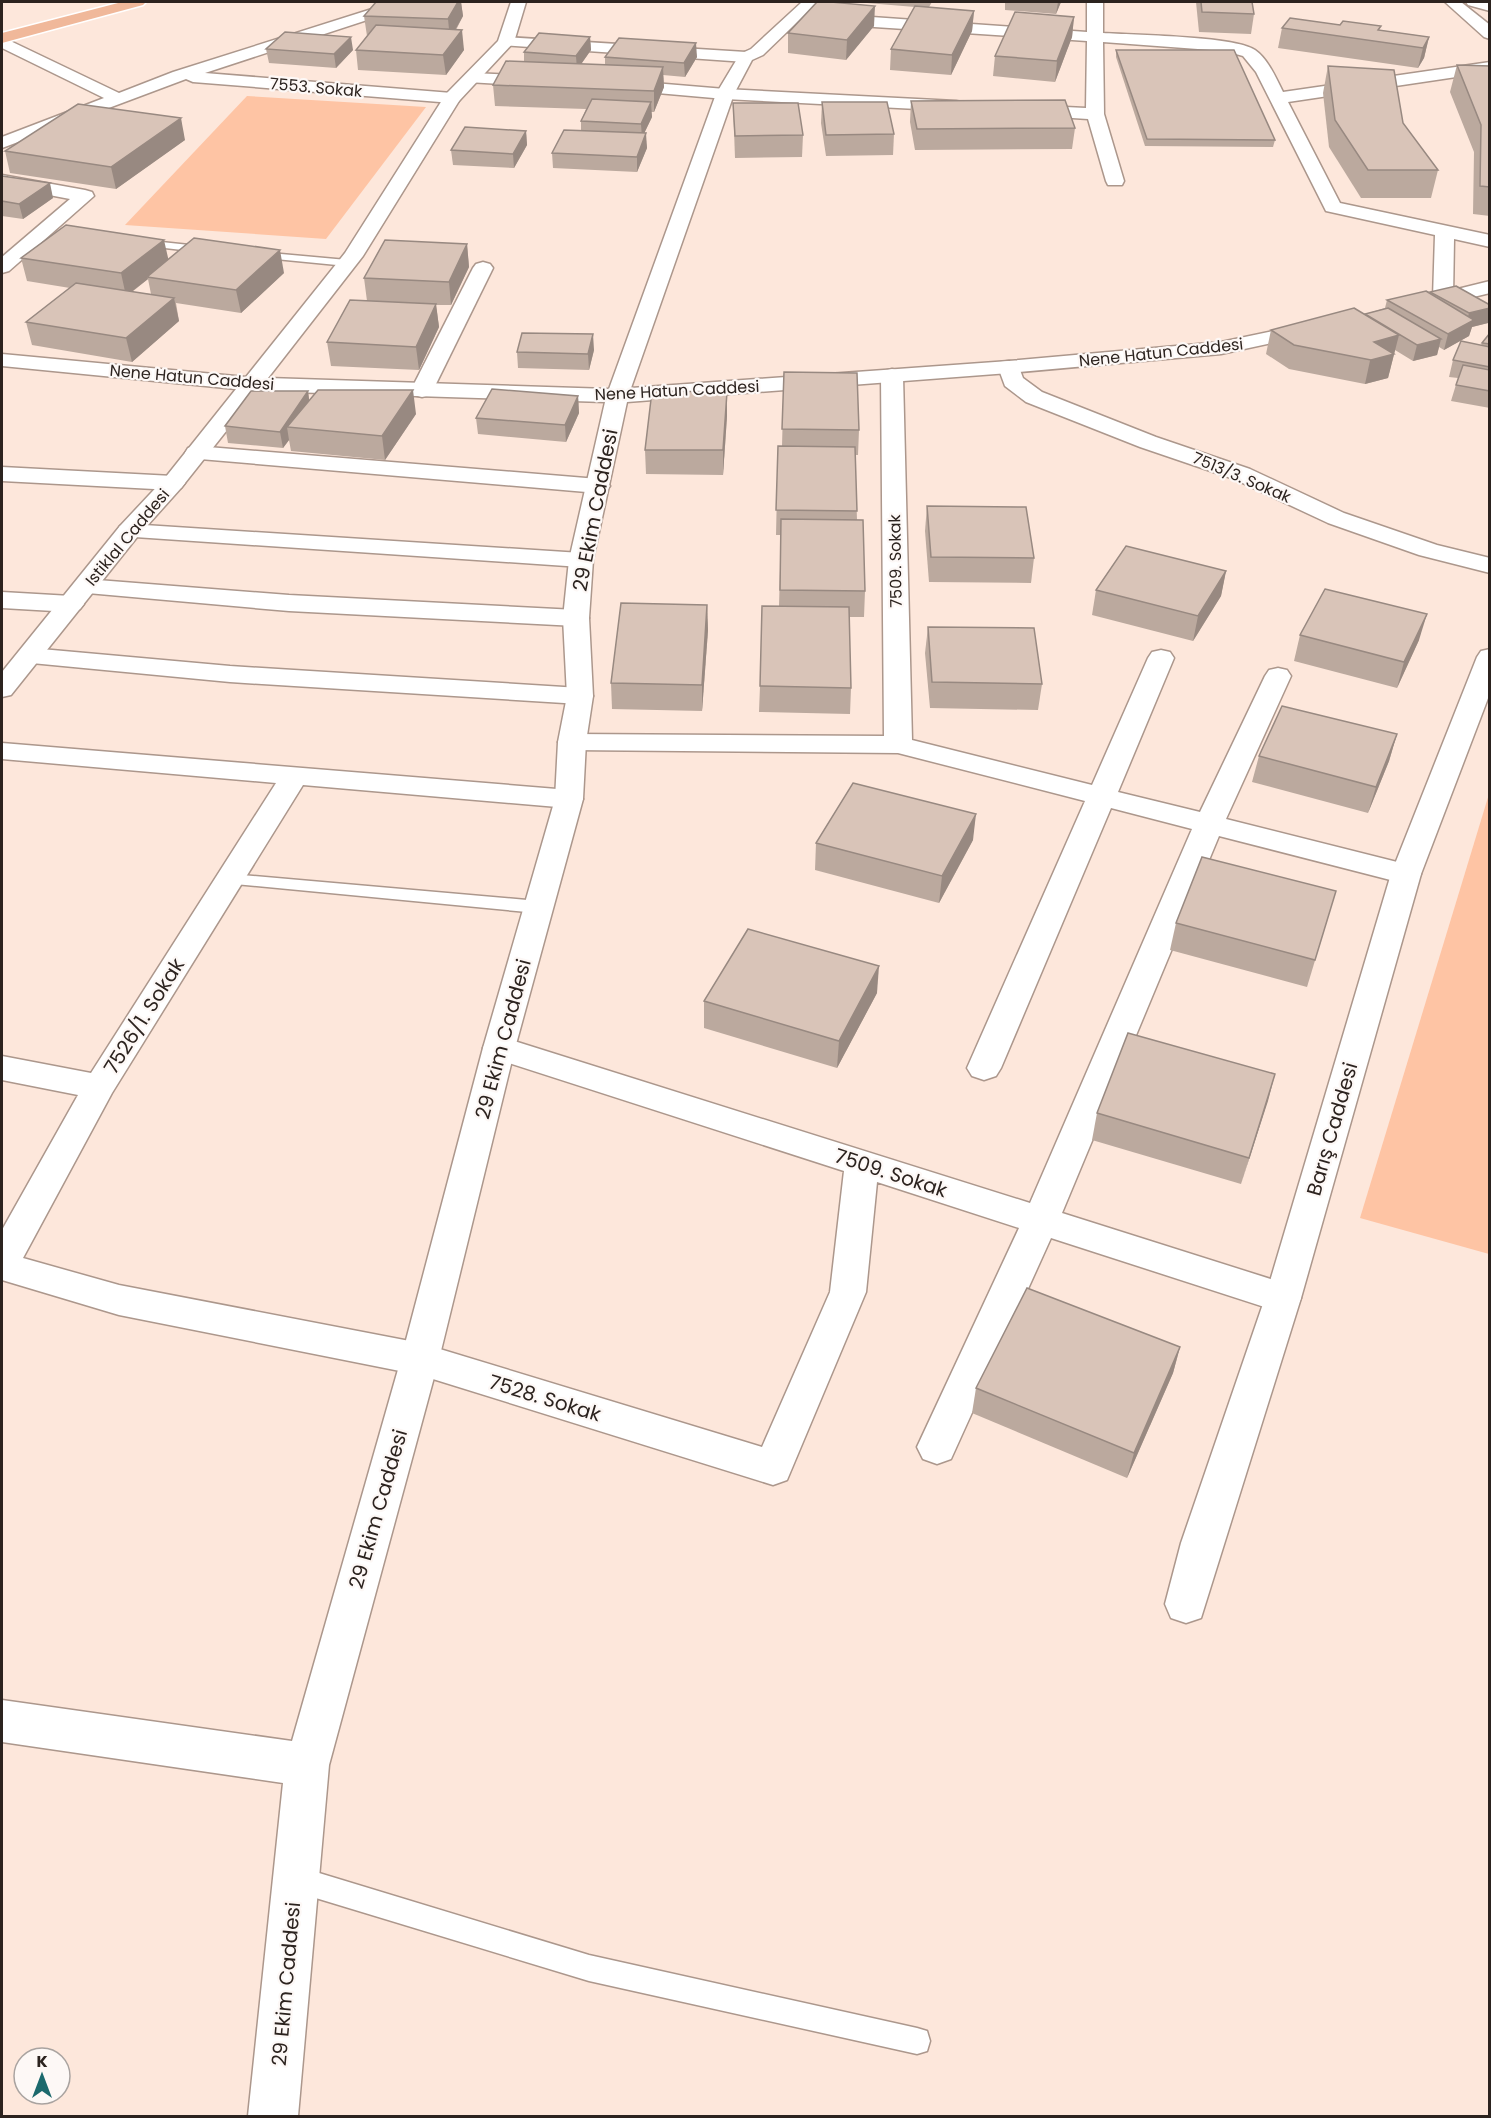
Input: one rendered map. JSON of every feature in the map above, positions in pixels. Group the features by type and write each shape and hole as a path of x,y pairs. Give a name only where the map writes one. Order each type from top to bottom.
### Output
{"highway":[{"path":"2,24 88,2"},
{"path":"2,40 138,2"}],"street":[{"path":"2,144 180,76 408,2"},
{"path":"518,2 506,42 746,57"},
{"path":"1095,2 1095,114 1115,181"},
{"path":"1452,2 1490,33"},
{"path":"1473,2 1490,6"},
{"path":"802,9 1095,37 1227,46 1249,52 1260,63 1333,207 1490,241"},
{"name":"29 Ekim Caddesi","path":"273,2116 307,1765 420,1359 499,1048 569,799 572,742 580,696 576,618 581,560 617,396 725,94 746,57 757,52 802,9"},
{"path":"2,40 119,99"},
{"name":"Istiklal Caddesi","path":"2,689 129,531 173,483 347,263 452,98 506,42"},
{"path":"1278,98 1490,67"},
{"name":"7553. Sokak","path":"180,76 452,98"},
{"path":"473,78 556,82"},
{"path":"604,84 664,87 725,94 976,107"},
{"path":"1012,109 1095,114"},
{"path":"2,181 85,195 2,267"},
{"path":"1443,298 1445,231"},
{"path":"422,390 483,268"},
{"path":"1409,306 1490,287"},
{"name":"Nene Hatun Caddesi","path":"2,360 251,384 617,396 1009,367 1221,348 1331,324"},
{"name":"7513/3. Sokak","path":"1009,367 1012,381 1034,398 1148,442 1242,474 1335,518 1428,550 1490,566"},
{"name":"7509. Sokak","path":"892,376 898,745"},
{"path":"195,453 598,486"},
{"path":"2,474 173,483"},
{"path":"129,531 581,560"},
{"path":"2,600 78,596 289,603 576,618"},
{"path":"30,656 230,674 580,696"},
{"name":"Barış Caddesi","path":"1186,1604 1202,1543 1283,1298 1406,874 1490,657"},
{"path":"984,1068 1103,797 1161,658"},
{"path":"937,1448 1041,1220 1209,824 1278,676"},
{"path":"572,742 898,745 1406,874"},
{"path":"2,751 569,799"},
{"name":"7526/1. Sokak","path":"2,1262 99,1087 295,776"},
{"name":"7509. Sokak","path":"499,1048 1283,1298"},
{"path":"2,1068 99,1087"},
{"name":"7528. Sokak","path":"2,1266 119,1300 420,1359 773,1468 848,1292 862,1163"},
{"path":"2,1721 307,1765"}],"lane":[{"path":"134,242 217,250"},
{"path":"252,254 347,263"},
{"path":"230,879 538,907"},
{"path":"296,1879 589,1968 917,2042"}],"shaded area":[{"path":"247,96 426,107 326,239 125,225"},
{"path":"1489,794 1489,1254 1360,1218"}],"building":[{"path":"376,2 458,2 448,19 364,16"},
{"path":"817,2 875,6 847,40 788,33"},
{"path":"1201,2 1252,2 1254,14 1202,12"},
{"path":"915,6 974,11 952,55 891,49"},
{"path":"1015,12 1074,17 1057,61 995,56"},
{"path":"1290,18 1340,25 1343,21 1381,26 1378,30 1429,37 1423,48 1282,28"},
{"path":"376,25 462,30 443,55 356,50"},
{"path":"285,32 351,37 334,54 266,49"},
{"path":"539,33 590,37 576,56 524,52"},
{"path":"619,38 696,43 684,63 605,57"},
{"path":"1116,50 1234,50 1275,140 1147,139"},
{"path":"506,61 663,67 654,91 493,85"},
{"path":"1457,65 1490,66 1490,187 1480,186 1481,125"},
{"path":"1328,66 1394,70 1403,123 1438,170 1368,170 1335,120"},
{"path":"592,99 651,102 641,124 581,121"},
{"path":"1065,100 1075,128 917,129 911,101"},
{"path":"822,102 887,102 894,134 826,135"},
{"path":"733,103 798,103 803,135 735,136"},
{"path":"78,104 181,118 111,167 5,151"},
{"path":"465,127 526,131 513,154 451,150"},
{"path":"564,130 646,133 637,157 552,153"},
{"path":"2,176 50,183 19,204 2,201"},
{"path":"66,225 164,240 121,273 21,258"},
{"path":"194,238 280,250 236,290 147,277"},
{"path":"385,240 467,244 449,282 364,278"},
{"path":"76,283 174,298 126,338 26,322"},
{"path":"1456,286 1490,305 1490,308 1469,313 1430,292"},
{"path":"1426,291 1474,320 1448,334 1387,300"},
{"path":"350,300 436,304 416,347 327,342"},
{"path":"1354,308 1399,335 1374,342 1394,354 1371,360 1294,345 1271,330"},
{"path":"1388,308 1441,339 1417,345 1365,314"},
{"path":"522,333 593,334 588,354 517,352"},
{"path":"1490,333 1490,344 1482,343"},
{"path":"1461,341 1490,347 1490,367 1453,360"},
{"path":"1463,365 1490,370 1490,391 1456,385"},
{"path":"784,372 857,373 859,430 782,429"},
{"path":"492,389 578,396 565,425 476,418"},
{"path":"318,390 413,390 382,436 287,427"},
{"path":"251,391 308,391 280,432 225,426"},
{"path":"652,391 727,392 723,450 645,450"},
{"path":"778,446 855,447 857,511 776,510"},
{"path":"927,506 1026,507 1034,558 931,557"},
{"path":"781,519 863,520 865,591 780,590"},
{"path":"1126,546 1226,571 1198,616 1096,590"},
{"path":"1325,589 1427,614 1404,662 1300,635"},
{"path":"621,603 707,605 702,685 611,683"},
{"path":"762,606 849,607 851,688 760,686"},
{"path":"928,627 1034,628 1042,684 932,682"},
{"path":"1282,706 1397,734 1376,787 1259,756"},
{"path":"853,783 976,814 942,876 816,843"},
{"path":"1202,857 1336,891 1315,960 1176,923"},
{"path":"748,929 879,966 839,1041 704,1001"},
{"path":"1128,1033 1275,1074 1249,1158 1097,1113"},
{"path":"1027,1288 1180,1347 1134,1453 976,1388"}]}
